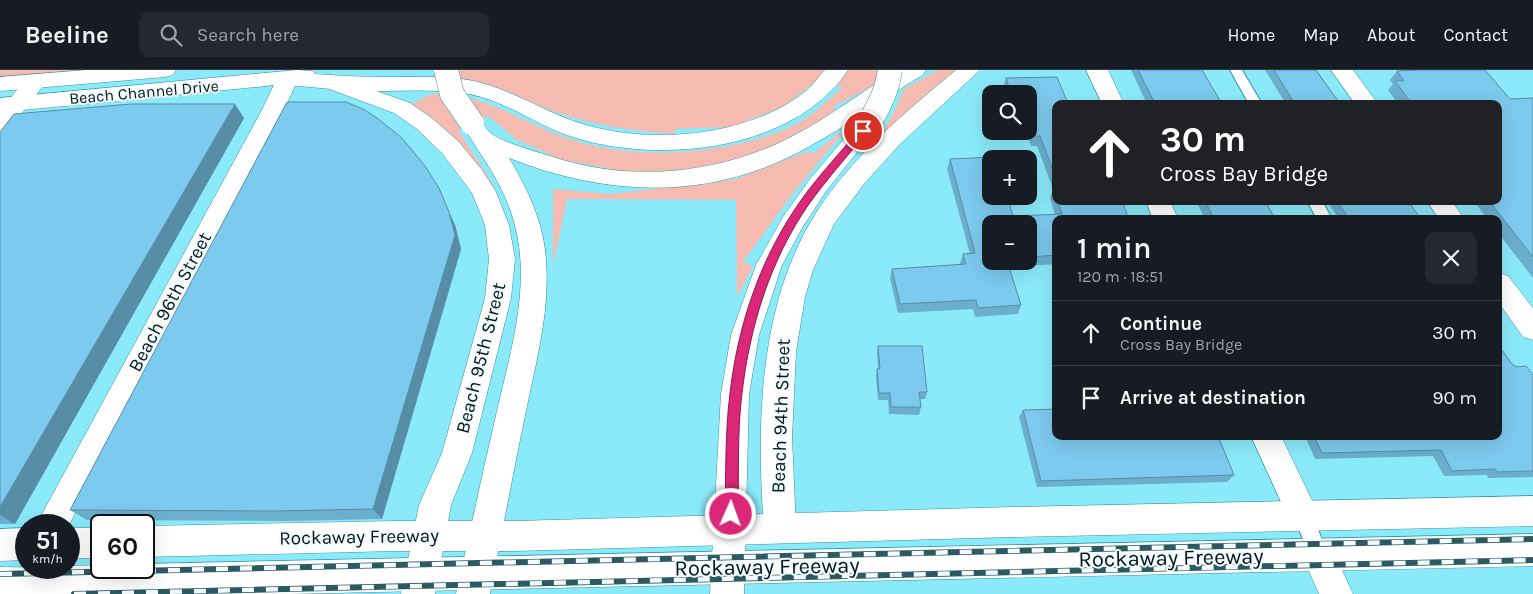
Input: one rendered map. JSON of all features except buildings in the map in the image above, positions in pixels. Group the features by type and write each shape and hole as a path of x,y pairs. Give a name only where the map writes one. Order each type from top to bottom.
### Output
{"street":[{"name":"Beach Channel Drive","path":"0,84 166,70"},
{"name":"Beach Channel Drive","path":"9,104 287,79 355,70"},
{"path":"446,70 452,94 505,171 522,205 533,256 529,322 475,584"},
{"path":"727,581 731,530 734,411 745,335 773,258 806,202 863,131 881,105 890,81 890,70"},
{"path":"479,131 556,167 601,177 650,180 695,178 740,167 782,151 815,133 914,70"},
{"name":"Beach 94th Street","path":"780,528 777,499 778,374 784,324 801,268 825,220 858,177 914,119 969,70"},
{"path":"1097,70 1111,100"},
{"path":"1342,70 1364,100"},
{"name":"Beach Channel Drive","path":"287,79 365,84 440,84 473,88 500,96 562,124 591,134 622,140 661,143 701,140 749,129 800,105 833,76"},
{"name":"Beach 96th Street","path":"58,514 287,79"},
{"path":"0,126 9,104 36,81"},
{"name":"Beach 95th Street","path":"332,82 402,108 437,134 474,176 484,192 497,226 502,259 498,298 457,453 435,505 420,584"},
{"path":"1502,287 1533,329"},
{"path":"1268,440 1303,515"},
{"name":"Rockaway Freeway","path":"155,542 485,536 1533,511"},
{"path":"727,581 780,528"},
{"path":"0,545 15,544"},
{"name":"Rockaway Freeway","path":"16,582 475,584 727,581 1318,555 1533,550"},
{"path":"1318,555 1336,594"}],"lane":[{"path":"1236,70 1254,100"},
{"path":"1303,515 1318,555"}],"shaded area":[{"path":"0,70 95,70 0,77"},
{"path":"903,70 833,107 837,111 777,145 736,160 694,169 651,172 607,172 607,168 562,160 515,139 489,116 458,130 493,184 506,222 410,105 434,94 471,98 556,134 598,147 626,151 684,152 713,149 768,136 799,122 825,103 842,87 819,79 783,107 731,127 675,129 674,134 632,130 593,123 550,110 498,89 469,81 453,79 454,71"},
{"path":"938,70 965,70 841,182 885,128 903,90"},
{"path":"849,125 795,191 743,262 753,266 737,297 736,200 567,199 553,266 553,189 612,194 736,179 806,152 814,153"}],"railway":[{"path":"0,574 1533,539"},
{"path":"74,594 1533,560"}],"route":[{"path":"731,514 738,377 745,335 761,286 792,223 818,185 863,131"}]}
